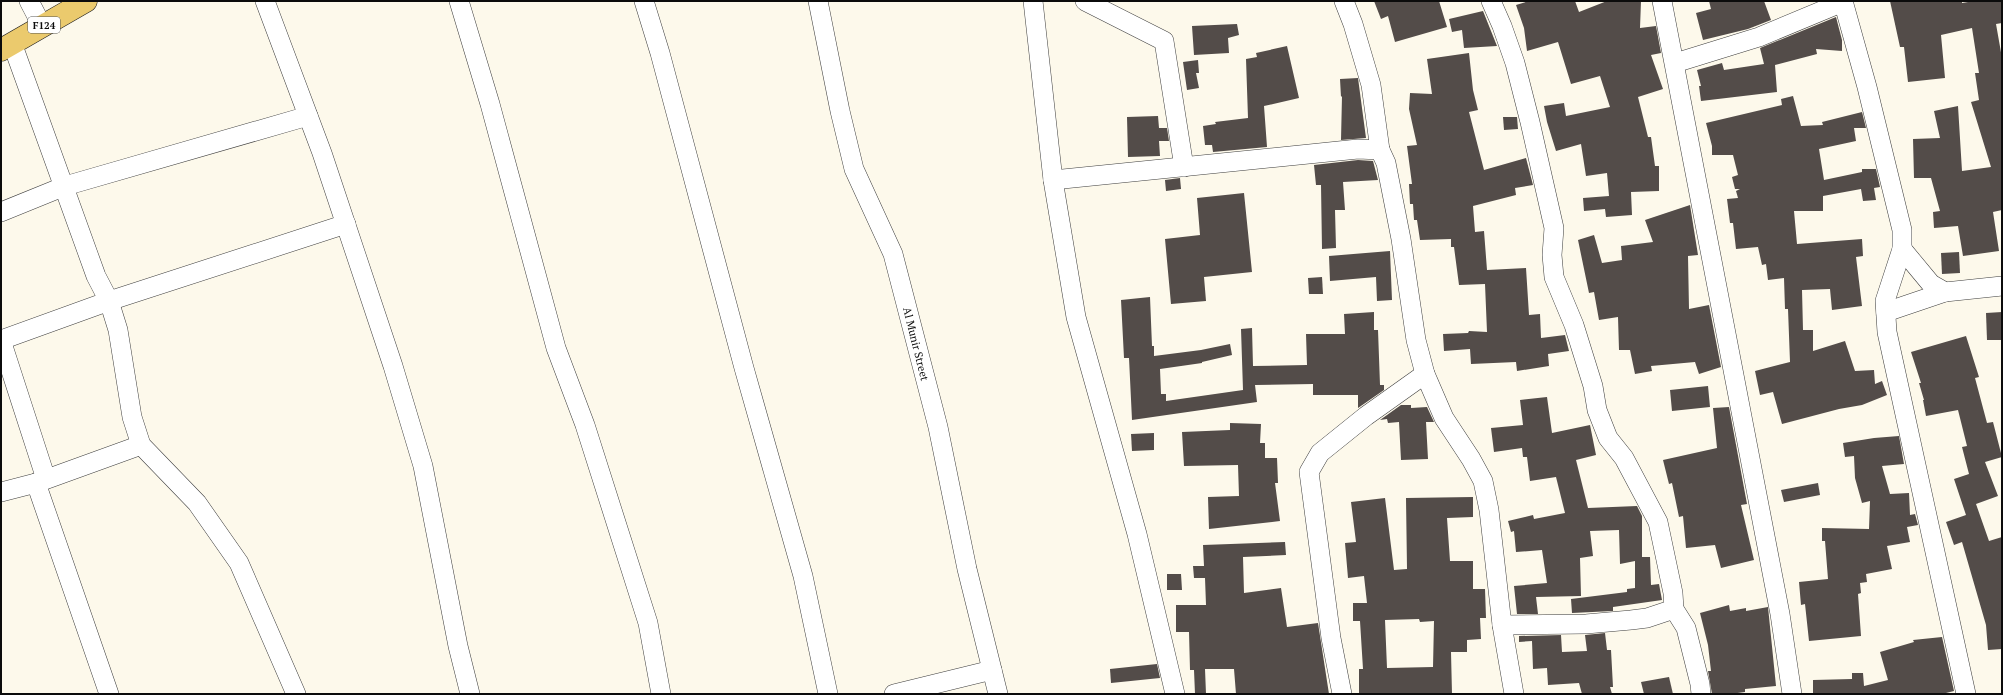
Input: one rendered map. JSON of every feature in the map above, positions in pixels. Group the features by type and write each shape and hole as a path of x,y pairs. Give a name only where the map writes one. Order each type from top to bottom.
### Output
{"main road":[{"name":"F124","path":"7,47 86,1"}],"street":[{"path":"29,1 42,26"},
{"path":"265,1 346,224 424,466 458,646 470,694"},
{"path":"459,1 490,104 556,348 585,425 648,623 661,694"},
{"path":"644,1 660,53 744,368 803,576 828,694"},
{"name":"Al Munir Street","path":"818,1 840,111 854,169 893,254 938,427 967,569 998,694"},
{"path":"1033,1 1053,180 1076,317 1137,534 1176,694"},
{"path":"1085,1 1164,41 1184,167"},
{"path":"1344,1 1371,85 1380,150 1386,163 1401,239 1416,340 1425,374 1444,418 1483,480 1489,510 1502,624 1514,694"},
{"path":"1491,1 1502,26 1515,63 1530,122 1554,228 1552,255 1554,277 1574,325 1593,386 1597,410 1608,438 1628,464 1658,522 1672,587 1674,609 1686,628 1700,684 1701,694"},
{"path":"1662,1 1778,606 1792,694"},
{"path":"1674,63 1759,37 1843,2 1867,87 1902,230 1902,249 1885,301 1887,332 1966,694"},
{"path":"7,47 65,186 96,276 109,301 118,330 132,417 141,445 197,503 239,563 296,694"},
{"path":"1,212 65,186 308,116"},
{"path":"1053,180 1358,149 1380,150"},
{"path":"109,694 41,481 1,340 109,301 346,224"},
{"path":"1902,249 1932,284 1945,292"},
{"path":"1886,312 1945,292 2002,286"},
{"path":"1342,694 1331,638 1309,472 1320,453 1366,416 1425,374"},
{"path":"1,492 41,481 141,445"},
{"path":"1502,624 1586,624 1647,618 1674,609"},
{"path":"894,694 992,670"}],"building":[{"path":"1374,1 1439,1 1447,27 1395,42 1388,16 1381,19"},
{"path":"1529,1 1575,1 1579,12 1607,1 1641,1 1640,28 1656,26 1661,53 1651,55 1663,89 1638,97 1648,137 1651,137 1655,166 1659,166 1659,191 1631,192 1632,215 1606,217 1605,209 1584,211 1583,198 1609,196 1607,173 1586,176 1581,144 1556,151 1547,122 1544,106 1564,103 1566,116 1610,107 1600,76 1571,84 1558,42 1527,51 1524,28 1516,5"},
{"path":"1709,1 1764,1 1771,20 1748,29 1703,40 1696,13 1711,9"},
{"path":"1890,1 1962,1 1962,3 1974,1 2002,1 2002,23 1996,24 2002,58 2002,210 1993,212 1999,251 1963,256 1958,226 1934,228 1933,212 1940,211 1931,178 1914,178 1913,139 1940,138 1934,111 1958,106 1962,171 1991,167 1971,102 1979,100 1975,73 1979,73 1972,28 1941,35 1945,78 1908,82 1904,47 1900,47"},
{"path":"1483,11 1497,46 1464,48 1462,30 1452,32 1449,19"},
{"path":"1836,17 1842,40 1842,51 1816,49 1817,54 1775,65 1777,92 1701,101 1699,86 1701,86 1697,70 1722,63 1724,70 1764,64 1760,48"},
{"path":"1237,24 1239,35 1228,38 1229,53 1194,55 1192,26"},
{"path":"1287,46 1299,98 1264,106 1267,147 1213,152 1212,145 1205,145 1203,126 1216,124 1215,122 1248,118 1246,59 1257,57 1256,53"},
{"path":"1469,53 1473,90 1478,110 1469,112 1484,170 1526,158 1533,185 1515,188 1516,195 1473,206 1475,232 1484,231 1487,270 1526,268 1529,315 1540,314 1541,338 1565,335 1569,351 1548,354 1549,366 1517,371 1516,362 1471,364 1470,349 1444,351 1443,334 1468,333 1469,331 1487,332 1485,284 1459,285 1454,247 1451,247 1451,239 1420,240 1417,220 1414,220 1413,204 1410,204 1409,184 1412,184 1407,146 1417,145 1409,109 1410,93 1432,94 1427,59"},
{"path":"1198,60 1199,73 1196,73 1199,88 1187,90 1183,62"},
{"path":"1358,78 1366,138 1341,140 1342,96 1341,97 1340,79"},
{"path":"1793,96 1801,126 1823,125 1822,122 1862,112 1866,128 1854,128 1856,141 1819,149 1824,180 1862,172 1862,169 1876,169 1880,187 1874,188 1876,200 1863,201 1861,189 1823,196 1823,211 1794,211 1797,244 1862,239 1863,256 1856,257 1862,306 1832,310 1830,289 1802,290 1803,330 1813,330 1813,351 1845,341 1855,371 1874,370 1875,384 1882,381 1887,395 1862,405 1839,409 1782,424 1773,392 1760,395 1755,371 1790,362 1788,309 1785,309 1784,278 1768,280 1766,264 1762,265 1758,247 1736,249 1733,223 1730,223 1727,199 1738,198 1736,191 1740,189 1735,189 1732,177 1738,175 1733,155 1712,155 1712,146 1706,123 1782,105 1781,99"},
{"path":"1158,116 1159,128 1167,128 1169,141 1159,141 1160,156 1128,157 1127,117"},
{"path":"1503,117 1517,117 1518,129 1504,130"},
{"path":"1358,160 1373,161 1378,180 1343,182 1345,210 1335,210 1336,248 1322,249 1321,185 1316,185 1314,165"},
{"path":"1180,178 1181,189 1166,191 1165,180"},
{"path":"1244,193 1252,272 1204,277 1206,301 1171,304 1165,239 1200,235 1197,198"},
{"path":"1690,205 1698,255 1688,256 1689,309 1709,305 1721,367 1699,374 1695,362 1651,366 1652,371 1635,374 1630,350 1619,350 1618,317 1599,320 1594,292 1589,293 1578,240 1594,235 1602,263 1622,260 1621,246 1653,242 1645,220"},
{"path":"1390,251 1392,300 1377,301 1376,277 1330,281 1329,256"},
{"path":"1959,252 1960,273 1942,274 1941,253"},
{"path":"1322,277 1323,294 1309,294 1308,278"},
{"path":"1150,297 1152,346 1154,346 1154,356 1201,350 1230,344 1232,355 1202,363 1160,369 1161,394 1166,394 1166,401 1243,390 1241,329 1252,328 1253,366 1307,365 1306,334 1345,334 1344,314 1374,312 1374,330 1378,330 1380,385 1384,385 1384,390 1358,408 1358,395 1313,395 1313,384 1255,385 1257,402 1132,420 1129,358 1124,358 1121,300"},
{"path":"2002,312 2002,340 1987,340 1986,313"},
{"path":"1966,336 1979,377 1975,378 1987,423 1993,422 2002,457 1985,462 1998,496 1976,504 1989,541 2002,537 2002,649 1988,650 1986,625 1962,542 1954,545 1946,522 1966,515 1954,479 1969,474 1962,447 1967,446 1958,410 1926,416 1924,400 1919,383 1921,383 1911,352"},
{"path":"1708,386 1710,407 1672,411 1670,390"},
{"path":"1547,397 1552,433 1590,425 1596,455 1576,460 1588,508 1637,506 1642,516 1642,557 1650,557 1651,585 1659,584 1662,600 1613,607 1613,611 1572,613 1571,599 1627,592 1627,589 1635,588 1635,561 1620,564 1619,530 1590,531 1593,556 1580,558 1581,596 1536,597 1538,614 1517,614 1514,586 1547,583 1542,550 1516,552 1514,531 1511,532 1508,521 1533,515 1534,519 1565,513 1556,477 1530,481 1527,457 1523,457 1522,448 1494,452 1491,428 1523,425 1520,400"},
{"path":"1401,405 1411,405 1411,408 1427,407 1434,422 1426,422 1428,459 1401,460 1399,422 1388,423 1387,419 1380,420"},
{"path":"1729,407 1747,504 1741,505 1754,560 1721,568 1715,545 1686,548 1683,516 1679,517 1672,483 1669,484 1663,460 1717,448 1713,408"},
{"path":"1230,423 1261,424 1260,443 1265,443 1265,458 1277,458 1278,483 1275,483 1280,521 1209,529 1208,497 1239,496 1238,465 1184,466 1182,432 1230,430"},
{"path":"1154,433 1154,450 1132,451 1131,434"},
{"path":"1899,436 1904,464 1882,466 1890,494 1909,493 1910,515 1915,514 1918,525 1907,527 1910,542 1887,546 1892,569 1866,574 1867,582 1860,583 1861,593 1858,594 1861,636 1809,641 1805,604 1801,605 1799,582 1828,579 1825,541 1822,541 1822,528 1869,529 1870,501 1862,503 1855,478 1854,456 1845,457 1843,443"},
{"path":"1818,483 1820,495 1784,502 1781,490"},
{"path":"1473,497 1473,517 1447,518 1450,561 1473,561 1473,589 1485,589 1486,618 1480,618 1481,639 1467,640 1467,652 1451,652 1452,694 1359,694 1359,669 1363,669 1360,621 1353,621 1353,603 1367,603 1364,576 1348,578 1345,543 1356,542 1351,502 1385,498 1394,570 1407,569 1406,498","holes":["1419,619 1420,622 1434,621 1433,667 1387,668 1385,620"]},
{"path":"1285,542 1286,555 1243,557 1244,593 1281,588 1287,627 1318,623 1329,694 1236,694 1234,669 1205,669 1206,694 1195,694 1194,670 1190,670 1189,632 1176,632 1176,605 1206,605 1205,578 1194,578 1193,566 1204,566 1203,545"},
{"path":"1167,574 1181,574 1182,590 1167,590"},
{"path":"1729,605 1730,611 1746,608 1746,611 1768,607 1776,686 1745,689 1745,692 1730,694 1712,694 1708,671 1711,671 1708,645 1700,613"},
{"path":"1605,633 1607,650 1611,650 1613,687 1610,687 1612,694 1582,694 1579,683 1548,685 1547,668 1533,669 1532,641 1519,642 1519,636 1561,635 1562,652 1587,651 1585,635"},
{"path":"1942,637 1954,691 1942,694 1813,694 1813,680 1852,679 1852,673 1863,673 1864,686 1888,680 1880,652 1914,642 1913,640"},
{"path":"1157,664 1160,678 1111,683 1110,669"},
{"path":"1669,677 1673,694 1644,694 1641,682"}]}
